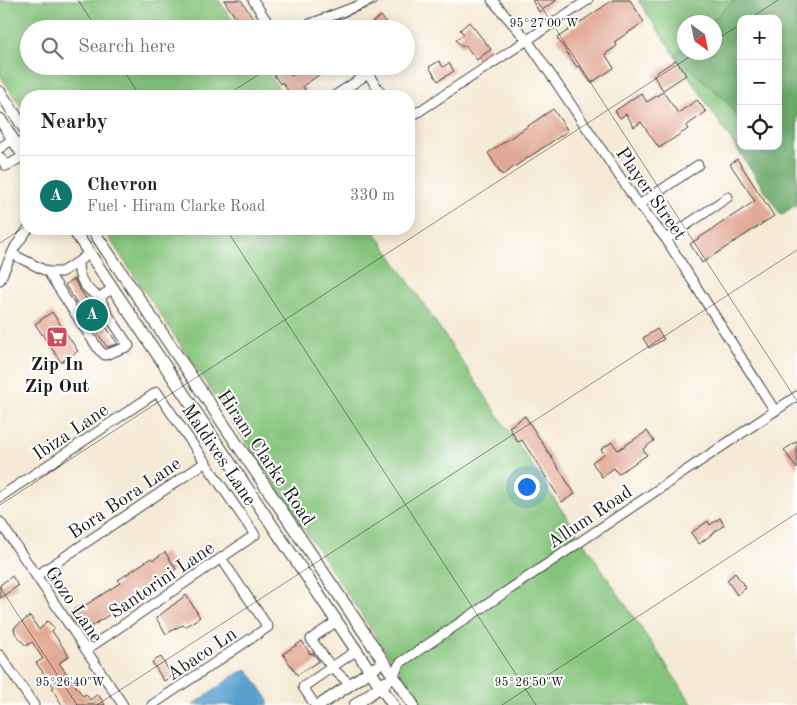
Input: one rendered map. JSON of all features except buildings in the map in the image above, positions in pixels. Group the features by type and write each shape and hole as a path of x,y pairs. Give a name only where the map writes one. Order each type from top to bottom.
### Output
{"main road":[{"path":"0,92 20,122"},
{"path":"0,119 20,150"},
{"name":"Hiram Clarke Road","path":"77,235 216,444 394,705"},
{"name":"Hiram Clarke Road","path":"96,235 413,705"},
{"path":"147,341 162,332"},
{"path":"216,444 230,434"},
{"path":"284,544 298,534"},
{"path":"320,705 384,662"},
{"path":"355,705 393,676"}],"street":[{"path":"253,0 266,20"},
{"path":"320,20 373,0"},
{"name":"Player Street","path":"492,0 528,41 639,205 666,239 775,411"},
{"path":"415,114 588,0"},
{"path":"343,90 366,75"},
{"path":"369,75 378,90"},
{"path":"0,148 13,139"},
{"path":"0,157 6,166 20,160"},
{"path":"639,205 698,165"},
{"path":"666,239 728,197"},
{"path":"0,280 12,254 24,235"},
{"path":"12,254 48,272 62,272 89,253"},
{"path":"48,272 99,350 105,355 129,346 106,313 100,297 89,292 78,274 78,262"},
{"path":"100,297 112,288"},
{"name":"Maldives Lane","path":"157,392 255,535"},
{"name":"Ibiza Lane","path":"0,497 157,392"},
{"name":"Allum Road","path":"393,676 400,663 797,396"},
{"name":"Bora Bora Lane","path":"36,576 206,462"},
{"name":"Gozo Lane","path":"0,522 123,705"},
{"name":"Santorini Lane","path":"86,650 255,535"},
{"name":"Abaco Ln","path":"152,705 268,627 222,558"},
{"path":"337,622 311,639 332,668 351,684"},
{"path":"315,705 302,687 357,650"},
{"path":"0,655 34,705"},
{"path":"384,662 400,663"}],"green space":[{"path":"0,0 219,0 232,20 20,20 20,75 269,75 280,90 20,90 20,105 0,75"},
{"path":"638,0 797,0 797,204 781,215 738,150 782,150 782,15 737,15 737,149 678,60 722,60 722,15 677,15 677,59"},
{"path":"734,0 797,0 797,204 781,215 738,150 782,150 782,15 737,15 737,116 725,100 681,60 722,60 722,15 718,15"},
{"path":"107,235 377,235 693,705 422,705"}],"water":[{"path":"248,670 268,699 268,705 193,705 238,673"}],"place":[{"name":"Chevron","path":"92,315"},
{"name":"Zip In Zip Out","path":"57,337"}]}
